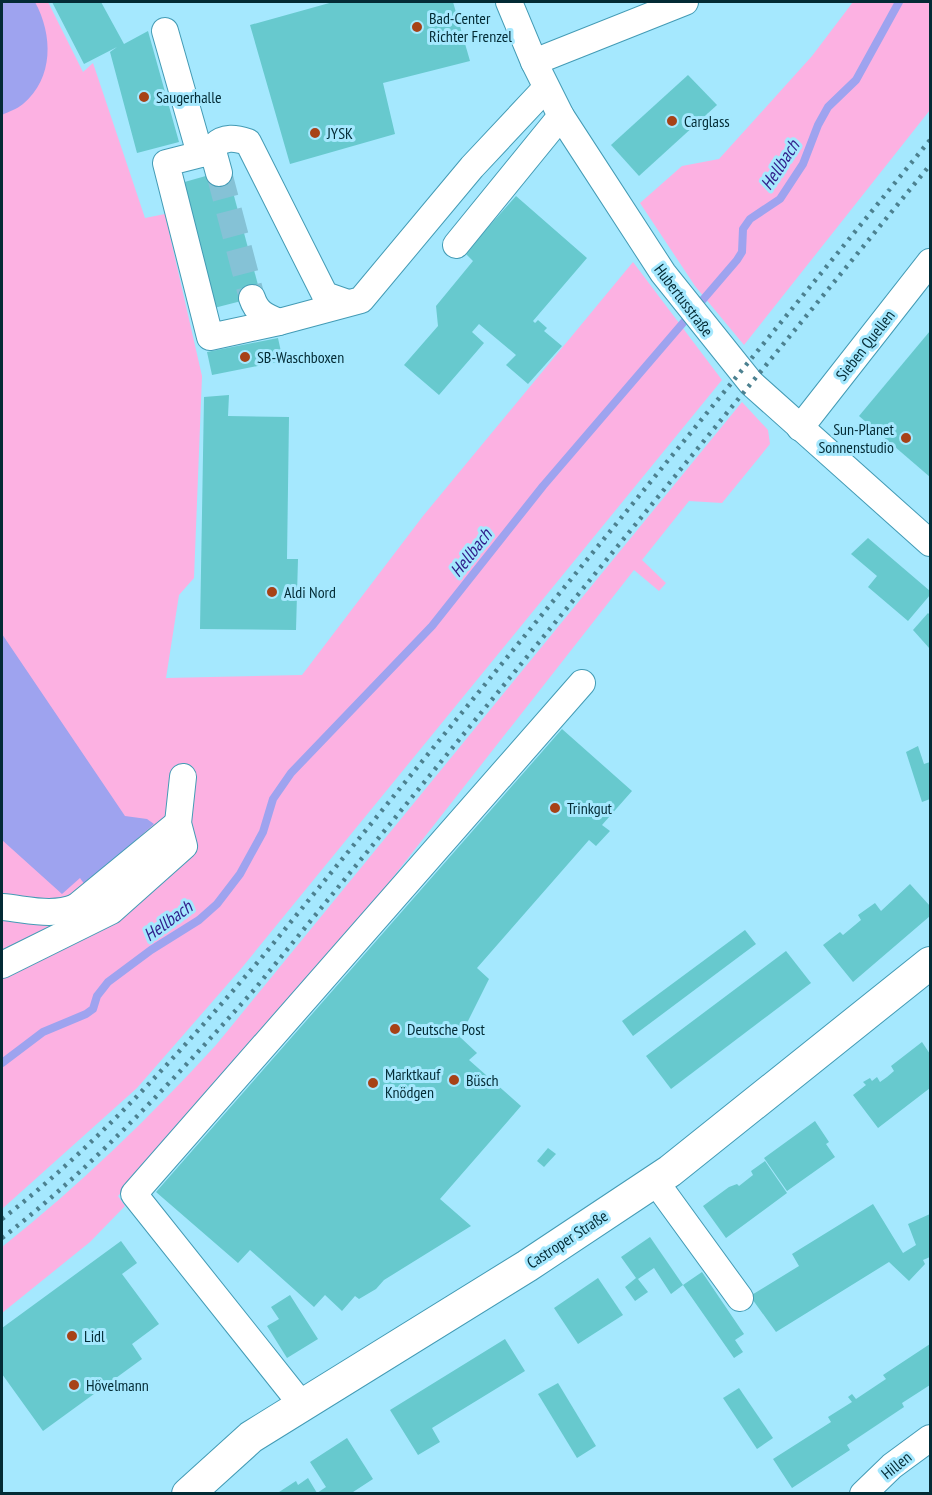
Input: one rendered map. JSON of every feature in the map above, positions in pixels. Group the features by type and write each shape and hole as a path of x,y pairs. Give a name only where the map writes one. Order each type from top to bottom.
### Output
{"main road":[{"name":"Castroper Straße","path":"188,1494 250,1437 527,1266 655,1181 808,1063 930,963"}],"street":[{"name":"Hubertusstraße","path":"509,2 534,62 561,116 663,273 718,345 751,383 930,543"},
{"path":"534,62 685,2"},
{"path":"165,31 211,159"},
{"path":"211,159 166,163 210,337 279,322 345,302 361,300 472,167 546,88"},
{"path":"456,245 561,116"},
{"path":"211,159 214,146 224,140 235,138 248,142 325,295 345,302"},
{"name":"Sieben Quellen","path":"800,428 930,262"},
{"path":"252,298 255,308 263,315 279,322"},
{"path":"302,1405 134,1194 582,683"},
{"path":"2,965 79,915 178,823 183,777"},
{"path":"2,907 42,913 65,912 79,915"},
{"path":"655,1181 740,1298"},
{"name":"Hillen","path":"863,1494 892,1466 930,1438"}],"shaded area":[{"path":"2,2 48,2 83,72 93,63 145,218 165,214 202,376 194,578 179,595 166,678 302,675 423,516 633,262 722,380 240,970 137,1088 2,1209"},
{"path":"853,2 930,2 930,110 744,345 695,286 640,203 682,166 719,159 812,56"},
{"path":"742,402 768,430 770,444 722,503 689,501 642,560 666,583 659,591 634,570 343,941 118,1196 125,1206 90,1242 2,1313 2,1247 113,1151 216,1045"}],"water":[{"path":"2,2 35,2 45,28 47,56 45,69 33,94 21,106 2,115"},
{"path":"2,634 125,816 147,819 154,824 85,885 80,878 62,894 2,840"}],"building":[{"name":"Saugerhalle","path":"52,2 101,2 124,44 148,31 179,142 137,153 110,52 117,47 84,64"},
{"path":"333,2 453,2 470,61 383,83 395,134 290,164 250,25"},
{"path":"688,75 717,105 639,176 611,145"},
{"path":"227,170 261,296 214,308 181,183"},
{"path":"516,196 587,258 533,321 535,323 538,320 547,328 544,331 562,346 528,384 506,365 516,355 479,324 472,332 484,343 439,395 404,365 438,326 436,306 473,261 465,253"},
{"path":"930,331 930,477 859,416"},
{"name":"SB-Waschboxen","path":"278,338 283,361 212,375 207,352"},
{"path":"229,395 228,416 289,417 287,559 298,559 296,630 200,629 204,397"},
{"path":"868,538 930,591 930,595 908,621 868,587 877,576 851,554"},
{"path":"928,613 930,615 930,649 913,630"},
{"name":"Marktkauf Knödgen","path":"562,729 632,791 602,825 610,831 596,846 589,840 477,968 489,979 460,1037 477,1053 469,1060 521,1106 440,1199 471,1226 384,1280 376,1289 359,1299 355,1296 342,1311 325,1295 314,1307 250,1250 238,1263 156,1192"},
{"path":"918,746 924,764 930,762 930,799 922,802 906,752"},
{"path":"910,884 930,906 930,916 853,982 823,945 840,932 843,935 861,920 858,915 875,903 881,911"},
{"path":"745,930 756,944 633,1036 622,1021"},
{"path":"786,951 811,983 671,1089 646,1056"},
{"path":"922,1042 930,1054 930,1088 878,1128 853,1095 866,1085 863,1082 870,1078 872,1081 877,1077 880,1082 887,1077 894,1071 891,1066"},
{"path":"815,1121 829,1142 826,1144 835,1157 787,1191 764,1158"},
{"path":"548,1148 556,1154 544,1167 537,1161"},
{"path":"765,1161 787,1193 726,1238 703,1206 729,1187 737,1184 739,1186 753,1175 751,1171"},
{"path":"873,1204 903,1253 916,1245 908,1224 930,1214 930,1257 923,1260 925,1264 909,1281 889,1262 776,1332 750,1296 799,1266 792,1254"},
{"path":"650,1237 683,1285 671,1294 654,1268 638,1279 648,1292 635,1301 625,1287 636,1278 621,1257"},
{"name":"Lidl","path":"121,1241 137,1263 122,1274 159,1324 132,1344 142,1359 43,1431 2,1374 2,1328"},
{"path":"702,1272 744,1334 735,1340 743,1352 734,1358 683,1285"},
{"path":"598,1278 623,1315 578,1344 554,1308"},
{"path":"290,1295 318,1339 287,1358 267,1326 279,1319 271,1307"},
{"path":"505,1339 525,1371 432,1428 440,1442 418,1455 390,1410"},
{"path":"930,1344 930,1385 902,1403 904,1407 847,1445 850,1450 792,1488 773,1459 831,1422 828,1417 852,1402 848,1397 852,1394 856,1399 886,1379 883,1375"},
{"path":"558,1383 596,1446 577,1458 538,1394"},
{"path":"739,1388 773,1438 757,1449 723,1398"},
{"path":"347,1438 373,1479 350,1494 276,1494 296,1481 298,1485 308,1478 317,1493 326,1487 310,1462"}],"waterway":[{"name":"Hellbach","path":"2,1063 43,1032 93,1009 97,996 108,982 151,950 199,920 217,904 240,874 263,832 273,799 291,773 432,626 543,486 737,260 742,252 743,229 750,219 780,199 803,164 818,125 828,107 856,80 899,2"}],"tunnel":[{"path":"219,173 252,298"}],"railway":[{"path":"2,1219 73,1159 139,1094 263,956 930,140"},
{"path":"2,1238 70,1181 134,1120 254,990 930,165"}],"place":[{"name":"Bad-Center Richter Frenzel","path":"417,27"},
{"name":"Saugerhalle","path":"144,97"},
{"name":"Carglass","path":"672,121"},
{"name":"JYSK","path":"315,133"},
{"name":"SB-Waschboxen","path":"245,357"},
{"name":"Sun-Planet Sonnenstudio","path":"906,438"},
{"name":"Aldi Nord","path":"272,592"},
{"name":"Trinkgut","path":"555,808"},
{"name":"Deutsche Post","path":"395,1029"},
{"name":"Büsch","path":"454,1080"},
{"name":"Marktkauf Knödgen","path":"373,1083"},
{"name":"Lidl","path":"72,1336"},
{"name":"Hövelmann","path":"74,1385"}]}
